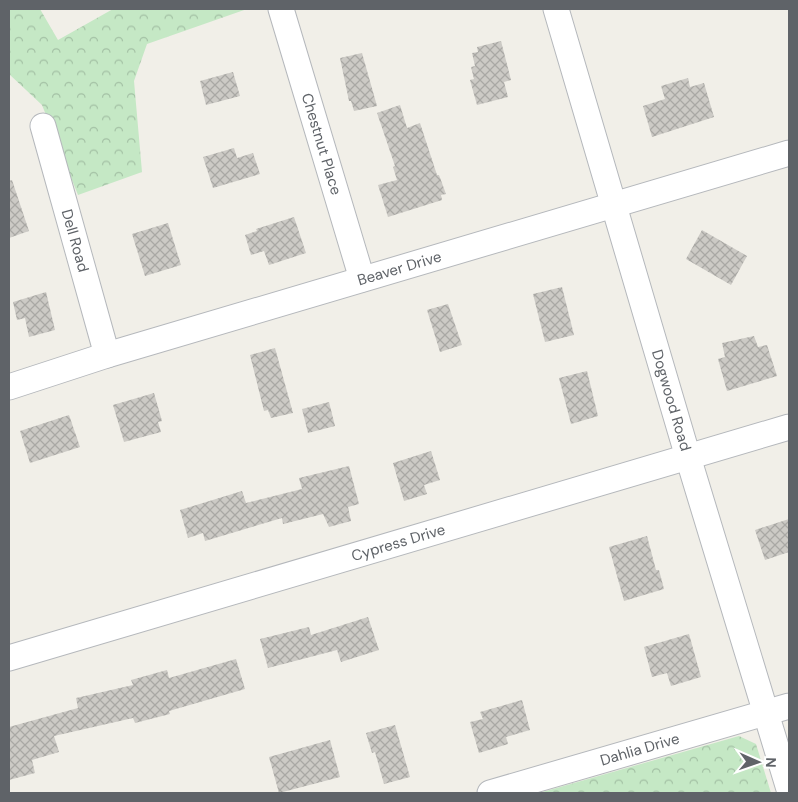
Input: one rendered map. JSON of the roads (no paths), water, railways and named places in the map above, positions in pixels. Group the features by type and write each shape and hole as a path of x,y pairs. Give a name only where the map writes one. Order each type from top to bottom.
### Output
{"street":[{"name":"Chestnut Place","path":"281,9 362,279"},
{"name":"Dogwood Road","path":"556,9 688,458 778,709 789,789"},
{"name":"Dell Road","path":"43,126 107,355"},
{"name":"Beaver Drive","path":"9,387 107,355 789,153"},
{"name":"Cypress Drive","path":"9,658 789,427"},
{"name":"Dahlia Drive","path":"490,793 778,709"}]}
